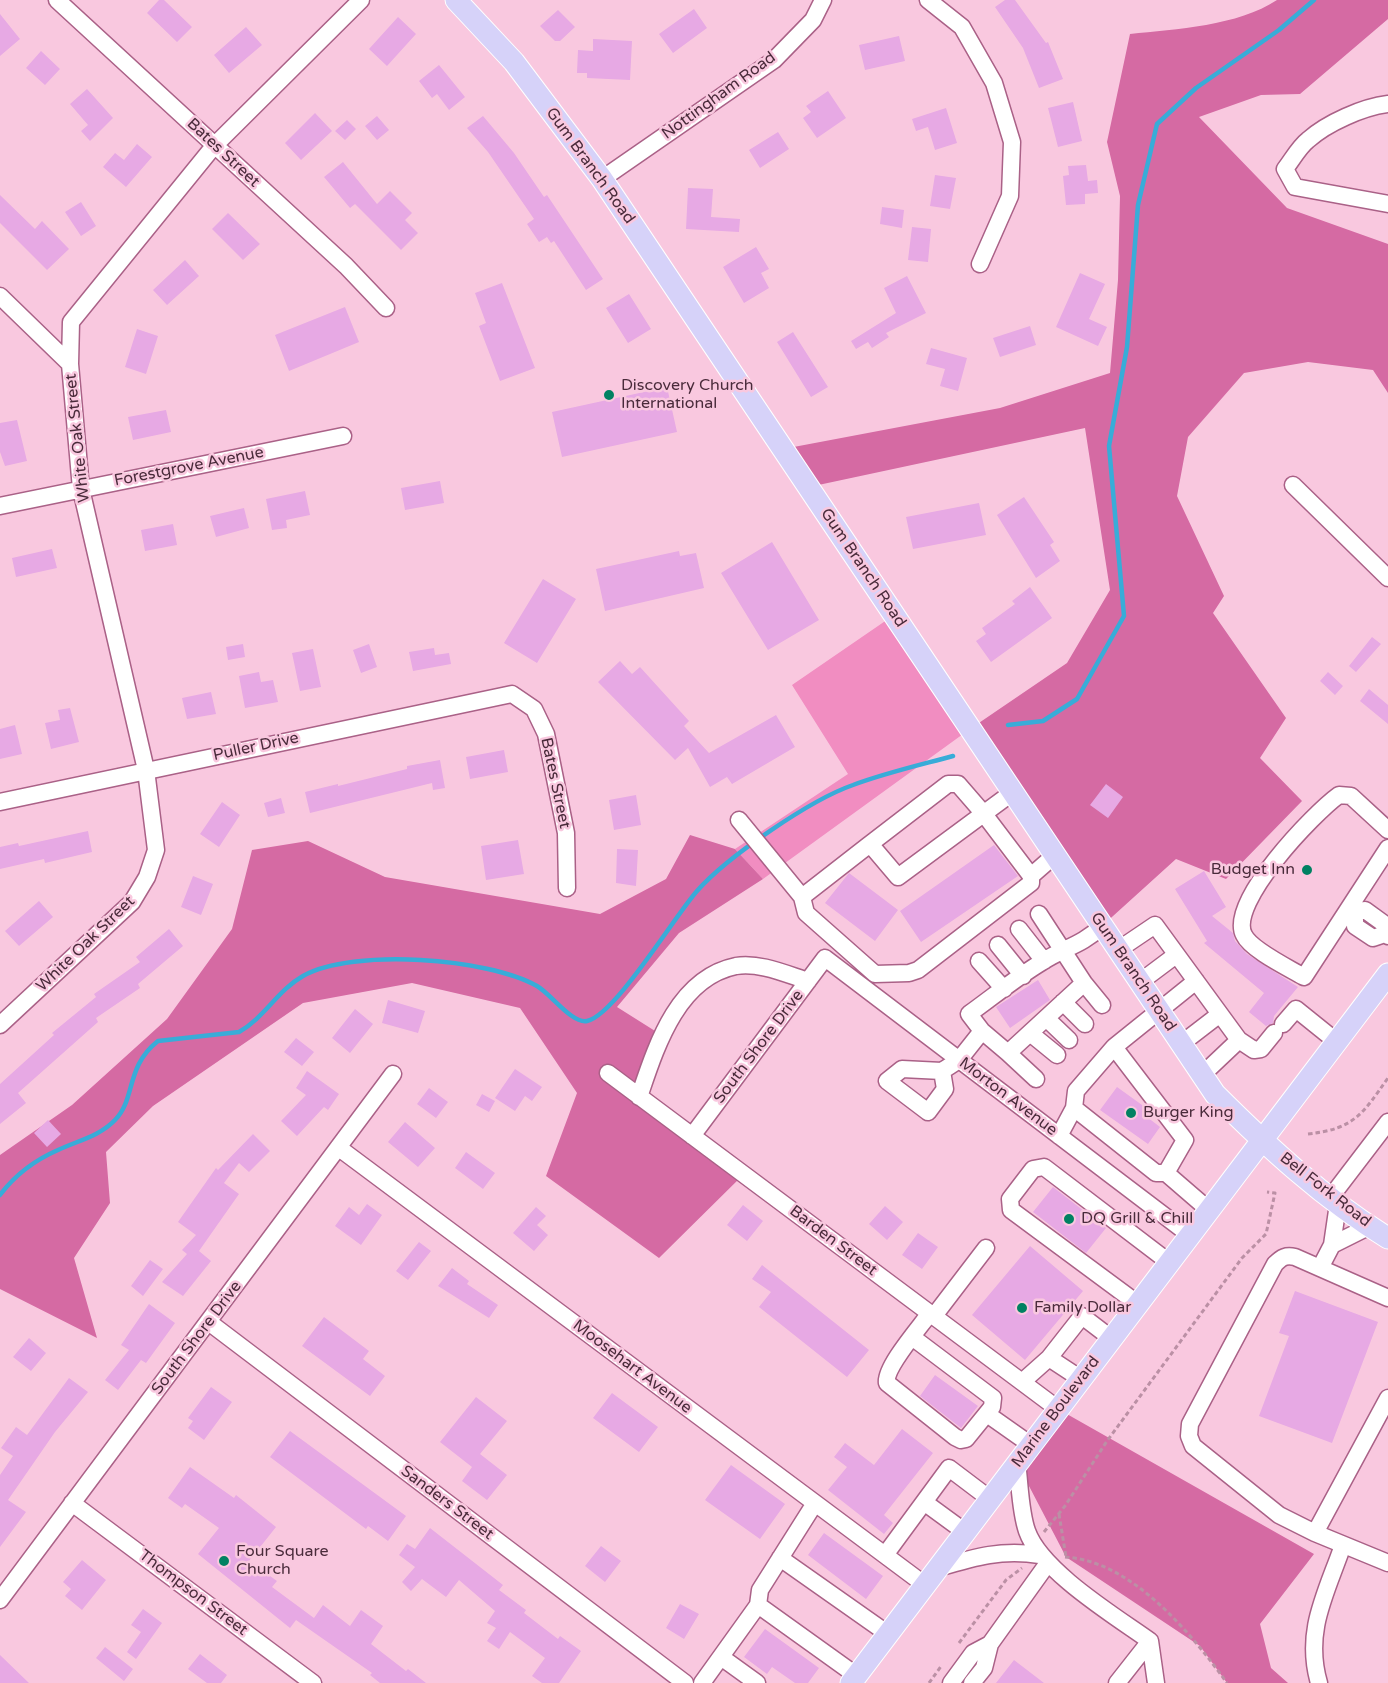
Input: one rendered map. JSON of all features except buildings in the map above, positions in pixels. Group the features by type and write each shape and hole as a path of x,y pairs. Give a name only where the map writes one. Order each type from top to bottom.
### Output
{"main road":[{"name":"Gum Branch Road","path":"456,0 514,62 602,178 1215,1094 1262,1141"},
{"name":"Marine Boulevard","path":"854,1679 1388,974"},
{"name":"Bell Fork Road","path":"1262,1141 1334,1201 1388,1238"}],"street":[{"name":"Bates Street","path":"57,0 346,266 386,308"},
{"name":"White Oak Street","path":"0,1025 132,902 147,877 156,850 146,770 81,489 70,364 70,322 214,146 361,0"},
{"name":"Nottingham Road","path":"602,178 774,60 813,20 823,0"},
{"path":"928,0 962,27 994,83 1012,142 1010,196 980,264"},
{"path":"1388,104 1371,106 1350,115 1308,140 1285,169 1295,187 1388,204"},
{"path":"0,296 70,364"},
{"name":"Forestgrove Avenue","path":"0,506 343,436"},
{"path":"1293,485 1388,578"},
{"name":"Bates Street","path":"512,693 534,709 546,734 566,833 567,888"},
{"name":"Puller Drive","path":"0,802 512,693"},
{"path":"739,820 802,897 806,913 875,974 909,973 918,970 1031,883 1031,876 963,788 957,784 948,784 802,897"},
{"path":"870,844 898,877 1012,792"},
{"path":"1388,830 1351,796 1339,795 1318,810 1270,866 1246,907 1241,927 1244,937 1252,945 1304,977 1352,910 1388,848"},
{"path":"1031,876 1055,855"},
{"path":"1352,910 1355,926 1372,938 1387,935"},
{"path":"1039,914 1084,983 1102,1005"},
{"path":"1118,950 1155,925 1239,1040 1254,1050 1261,1049 1296,1009 1337,1042"},
{"path":"1036,1078 982,1031 969,1014 1044,961 1086,941 1102,926"},
{"path":"1018,929 1044,961"},
{"path":"998,945 1023,976"},
{"path":"1140,982 1176,955"},
{"name":"South Shore Drive","path":"693,1136 825,958"},
{"name":"Morton Avenue","path":"825,958 1191,1236"},
{"path":"980,961 1004,989"},
{"path":"639,1097 663,1036 692,988 713,975 737,966 758,966 808,981"},
{"path":"1059,1136 1074,1108 1076,1091 1114,1047 1196,981"},
{"path":"1008,1053 1084,983"},
{"path":"1063,1002 1085,1024"},
{"path":"1181,1044 1220,1014"},
{"path":"1046,1018 1069,1040"},
{"path":"942,1071 959,1060 982,1031"},
{"path":"1030,1033 1057,1054"},
{"path":"1202,1075 1239,1040"},
{"path":"1114,1047 1185,1140 1166,1173"},
{"name":"Barden Street","path":"608,1073 1058,1409"},
{"name":"South Shore Drive","path":"0,1600 210,1323 393,1074"},
{"path":"1074,1108 1156,1173 1166,1173 1210,1211"},
{"path":"1320,1268 1332,1245 1334,1201 1388,1122"},
{"name":"Moosehart Avenue","path":"339,1149 925,1585"},
{"path":"1138,1304 1011,1210 1010,1199 1033,1169 1044,1167 1170,1263"},
{"path":"1332,1245 1370,1226"},
{"path":"912,1337 990,1394 994,1402 972,1435 961,1440 890,1387 885,1377 912,1337 986,1248"},
{"path":"1388,1298 1288,1255 1275,1264 1190,1424 1189,1436 1193,1446 1279,1515 1315,1533 1388,1563"},
{"path":"1022,1382 1049,1358 1082,1316 1112,1339"},
{"name":"Sanders Street","path":"210,1323 685,1683"},
{"path":"1049,1358 1081,1379"},
{"path":"1315,1533 1388,1398"},
{"path":"987,1414 1031,1445"},
{"path":"1017,1462 1027,1530 1039,1555 1093,1600 1150,1641 1155,1683"},
{"path":"885,1555 949,1468 990,1499"},
{"path":"924,1502 965,1532"},
{"name":"Thompson Street","path":"72,1503 313,1683"},
{"path":"702,1683 758,1605 760,1590 815,1503"},
{"path":"1319,1683 1313,1662 1314,1626 1343,1545"},
{"path":"938,1568 984,1554 1012,1551 1039,1555"},
{"path":"972,1683 984,1668 990,1644 1039,1555"},
{"path":"780,1558 888,1634"},
{"path":"758,1605 854,1679"},
{"path":"1117,1683 1150,1641"},
{"path":"951,1683 973,1653 990,1644"},
{"path":"721,1657 757,1683"}],"path":[{"path":"1308,1134 1329,1132 1360,1117 1388,1078"},
{"path":"957,1646 1006,1580 1039,1555 1059,1514 1107,1441 1242,1258 1266,1234 1275,1193 1267,1192"},
{"path":"1059,1514 1066,1557"},
{"path":"1017,1572 1039,1555 1066,1557 1104,1567 1126,1579 1172,1616 1200,1646 1227,1683"},
{"path":"929,1683 943,1664"}],"shaded area":[{"path":"1277,0 1388,0 1388,19 1300,94 1261,95 1199,117 1287,208 1388,244 1388,393 1373,370 1308,362 1244,373 1188,437 1177,496 1224,596 1213,613 1286,718 1260,758 1302,801 1226,879 1176,859 1102,926 970,729 1067,663 1110,590 1085,428 809,487 783,449 1000,408 1110,373 1118,280 1120,196 1107,142 1130,34 1225,21 1244,16"},
{"path":"894,615 970,729 763,879 735,849 848,774 792,685"},
{"path":"690,835 735,849 763,879 679,933 617,1007 663,1036 634,1093 744,1174 659,1258 546,1176 577,1093 520,1008 412,983 303,1003 153,1106 106,1152 110,1203 74,1258 97,1338 0,1289 0,1155 72,1105 167,1019 232,929 252,850 308,841 385,877 600,914 666,879"},
{"path":"1058,1409 1314,1554 1260,1624 1271,1668 1288,1683 1227,1683 1200,1646 1066,1557 1017,1463"}],"waterway":[{"path":"1008,725 1043,721 1077,699 1124,616 1109,446 1127,347 1138,205 1157,124 1196,88 1279,30 1314,0"},
{"path":"0,1195 33,1163 109,1126 122,1112 140,1061 158,1041 239,1032 256,1019 294,982 325,967 386,959 455,963 487,969 515,976 537,986 575,1018 587,1021 599,1015 613,1002 697,891 748,846 835,792 877,777 953,756"}],"place":[{"name":"Discovery Church International","path":"609,395"},
{"name":"Budget Inn","path":"1307,870"},
{"name":"Burger King","path":"1131,1113"},
{"name":"DQ Grill & Chill","path":"1069,1219"},
{"name":"Family Dollar","path":"1022,1308"},
{"name":"Four Square Church","path":"224,1561"}]}
